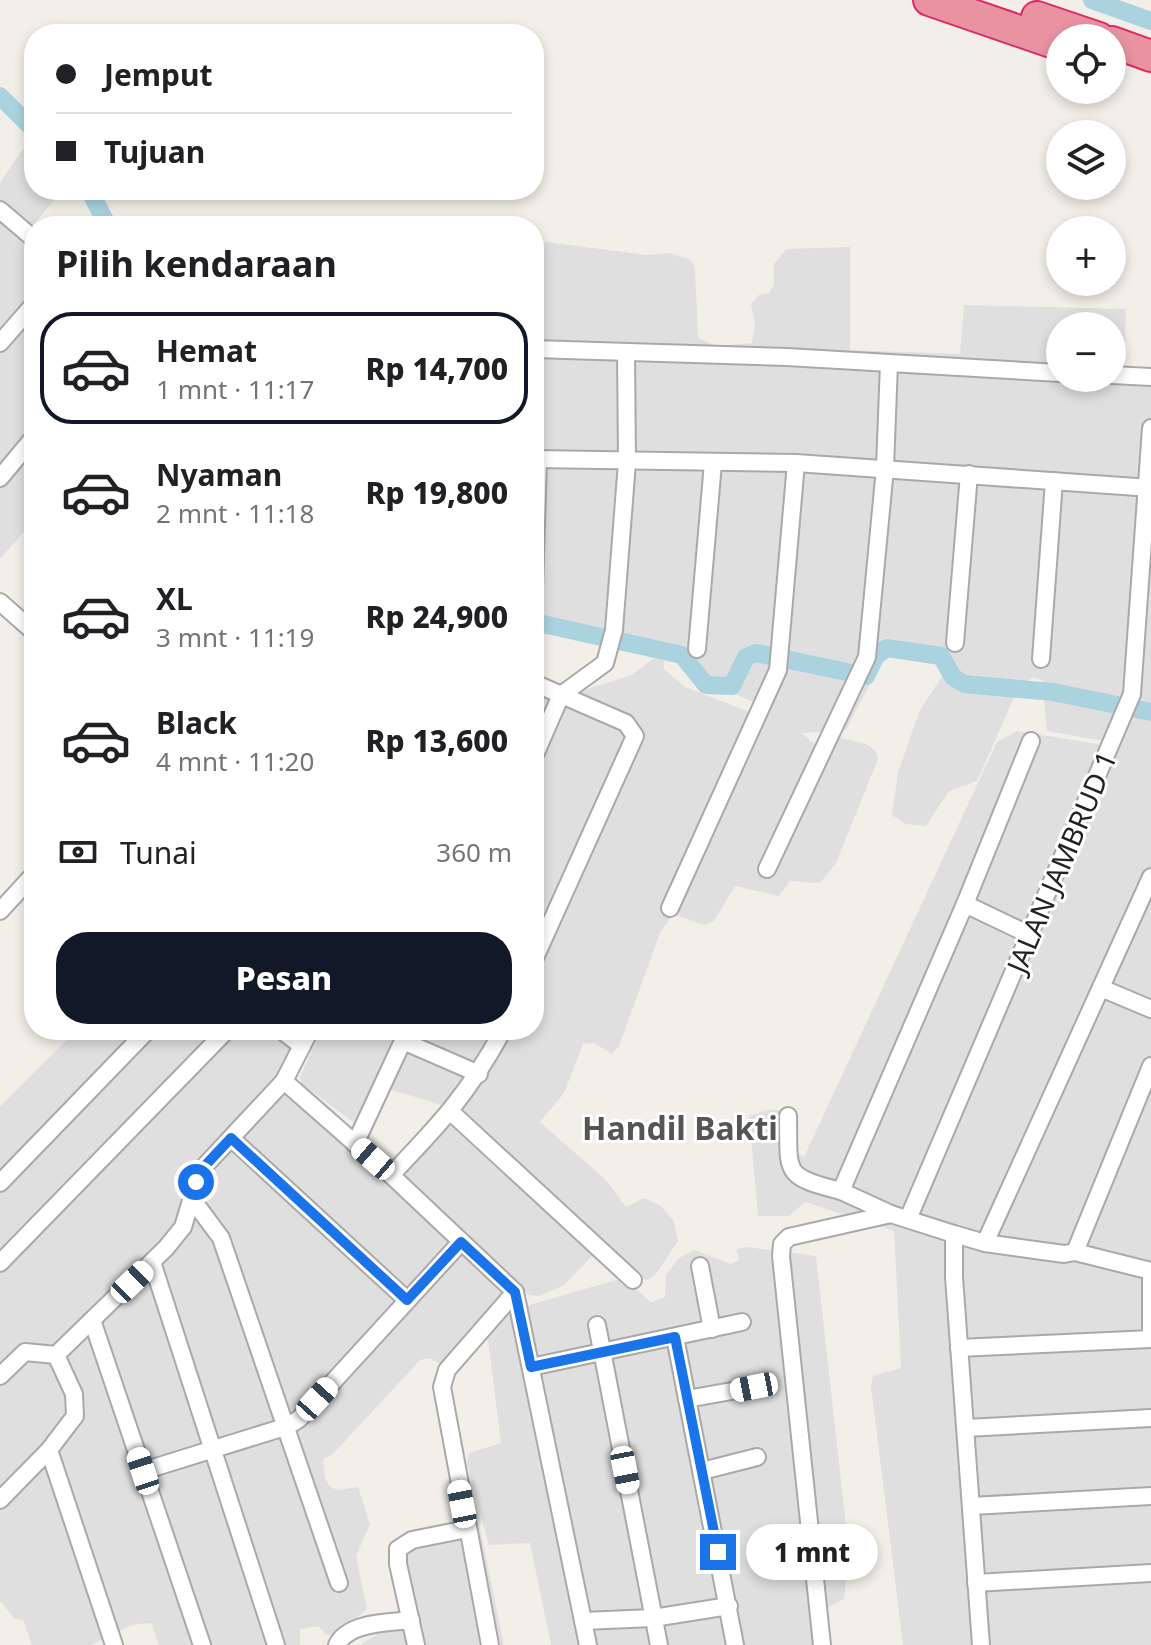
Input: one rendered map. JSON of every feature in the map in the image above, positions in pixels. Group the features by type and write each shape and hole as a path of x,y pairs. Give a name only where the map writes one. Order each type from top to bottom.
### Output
{"highway":[{"path":"929,0 1046,40"},
{"path":"986,0 1057,24"},
{"path":"1126,47 1151,56"},
{"path":"1126,67 1151,75"}],"street":[{"path":"0,209 24,230"},
{"path":"0,343 24,315"},
{"path":"544,349 1046,372"},
{"path":"544,734 561,695 605,663 614,630 627,462 626,353"},
{"path":"767,869 867,657 885,468 889,363"},
{"path":"1126,376 1151,377"},
{"name":"JALAN JAMBRUD 1","path":"900,1217 1030,935 1132,694 1146,573 1151,428"},
{"path":"0,478 24,449"},
{"path":"544,460 796,463 1149,488"},
{"path":"697,649 713,463"},
{"path":"670,908 778,670 782,652 796,463"},
{"path":"955,643 969,474"},
{"path":"1041,659 1054,481"},
{"path":"0,602 24,623"},
{"path":"544,687 626,723 635,736 544,938"},
{"path":"841,1191 965,904 1031,741"},
{"path":"985,1243 1151,877"},
{"path":"0,911 24,885"},
{"path":"965,904 1030,935"},
{"path":"1101,988 1151,1009"},
{"path":"0,1183 138,1040"},
{"path":"0,1263 217,1040"},
{"path":"294,1040 302,1046"},
{"path":"0,1376 25,1352 56,1355 152,1262 183,1227 200,1171 284,1081 305,1040"},
{"path":"355,1144 404,1040"},
{"path":"415,1040 479,1074"},
{"path":"391,1175 452,1113 498,1040"},
{"path":"1075,1252 1151,1066"},
{"path":"284,1081 391,1175 515,1292 588,1645"},
{"path":"452,1113 633,1280"},
{"path":"788,1116 789,1161 799,1180 841,1191 900,1217 985,1243 1064,1254 1075,1252 1151,1273 1151,1337 959,1348"},
{"path":"231,1138 407,1300"},
{"path":"192,1199 221,1238 288,1426 339,1583"},
{"path":"822,1645 782,1244 800,1233 900,1217"},
{"path":"954,1234 959,1348 981,1645"},
{"path":"143,1471 288,1426 461,1242"},
{"path":"152,1262 276,1645"},
{"path":"700,1266 712,1329"},
{"path":"490,1645 442,1403 443,1378 515,1292"},
{"path":"92,1320 202,1645"},
{"path":"531,1367 742,1322"},
{"path":"597,1325 659,1645"},
{"path":"675,1337 735,1645"},
{"path":"0,1500 49,1450 75,1416 74,1394 56,1355"},
{"path":"687,1399 754,1387"},
{"path":"966,1428 1151,1418"},
{"path":"49,1450 114,1645"},
{"path":"702,1471 757,1457"},
{"path":"971,1506 1151,1496"},
{"path":"416,1645 398,1564 402,1543 467,1529"},
{"path":"976,1583 1151,1573"},
{"path":"583,1621 653,1618 729,1606"},
{"path":"337,1645 341,1637 355,1629 411,1620"}],"shaded area":[{"path":"24,148 24,200 54,200 41,216 24,216 24,531 0,559 0,183"},
{"path":"544,243 647,255 668,253 689,259 695,267 698,338 717,346 752,343 755,324 751,304 759,295 769,293 774,285 774,264 786,249 850,247 850,350 960,354 964,305 1126,309 1126,312 1046,312 1046,392 1126,392 1126,375 1151,380 1151,709 1138,706 1140,686 1110,742 1047,731 1044,699 1048,689 1043,681 1033,677 1017,691 977,781 949,791 926,826 906,824 892,815 898,772 920,710 945,672 950,651 889,647 846,730 801,733 820,748 837,737 866,744 875,750 878,759 836,863 820,883 790,881 779,896 735,886 714,921 704,925 673,914 660,933 619,1046 612,1054 594,1043 583,1044 564,1093 540,1122 606,1180 626,1207 644,1198 661,1206 674,1222 678,1241 656,1274 648,1280 638,1278 596,1252 563,1286 539,1296 529,1295 404,1175 451,1114 445,1106 389,1089 356,1124 302,1084 300,1077 317,1040 544,1040 544,680 574,693 632,675 653,659 663,659 664,669 685,687 767,719 769,709 702,679 694,660 544,627"},
{"path":"1141,710 1151,712 1151,1645 903,1645 871,1386 873,1376 901,1368 894,1231 805,1202 789,1216 758,1216 749,1116 768,1110 788,1110 796,1151 804,1157 997,742 1017,731 1110,746 1132,715"},
{"path":"67,1040 287,1040 306,1055 290,1079 501,1279 509,1305 445,1367 430,1358 420,1360 332,1455 323,1459 325,1478 330,1487 338,1490 358,1487 370,1524 356,1556 367,1609 335,1636 325,1634 319,1626 300,1629 300,1645 159,1645 151,1623 132,1625 91,1645 32,1645 23,1620 14,1618 0,1601 0,1107"},
{"path":"747,1247 816,1256 849,1553 844,1599 825,1609 829,1645 551,1645 530,1543 489,1545 467,1464 469,1453 501,1443 487,1332 512,1310 623,1278 651,1302 665,1297 666,1275 679,1258 694,1250 731,1264 739,1260 736,1249"},
{"path":"479,1523 504,1645 360,1645 401,1619 397,1581 407,1544"}],"waterway":[{"path":"1092,0 1151,21"},
{"path":"0,96 24,120"},
{"path":"94,200 103,216"},
{"path":"544,624 682,655 706,685 732,686 746,657 756,653 866,676 876,656 887,648 941,656 953,677 964,684 1053,692 1151,712"}],"district":[{"name":"Handil Bakti","path":"680,1129"}],"route":[{"path":"196,1182 200,1171 231,1138 407,1300 461,1242 515,1292 522,1312 531,1367 675,1337 718,1552"}]}
